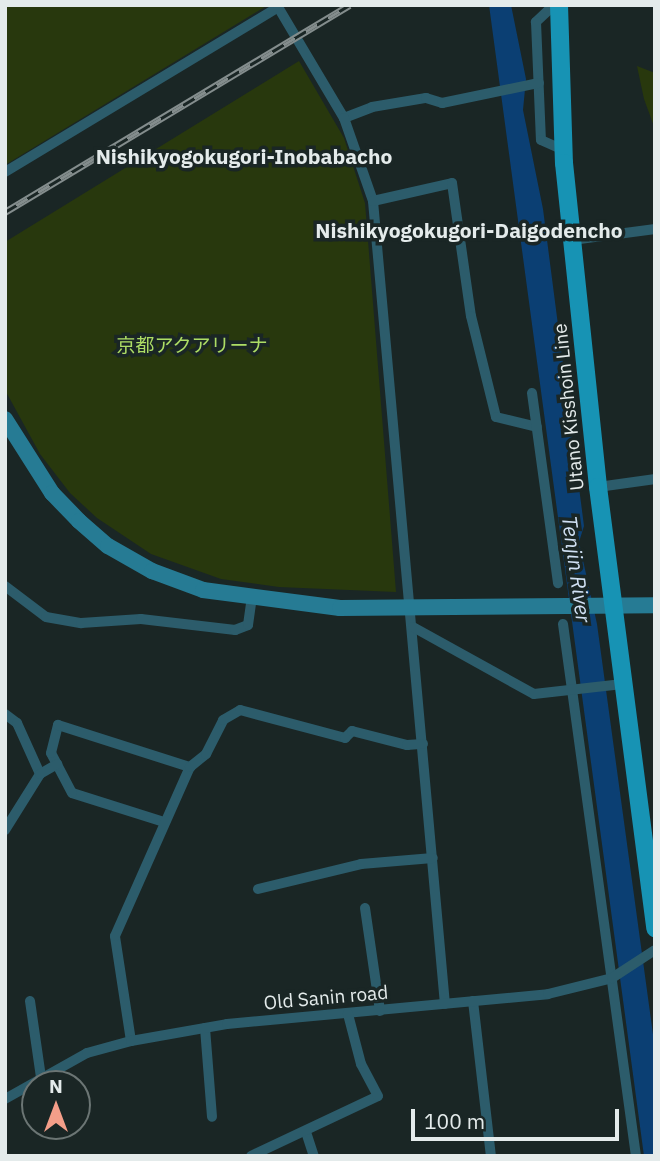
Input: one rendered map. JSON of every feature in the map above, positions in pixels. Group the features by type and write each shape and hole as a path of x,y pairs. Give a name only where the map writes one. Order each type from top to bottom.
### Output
{"main road":[{"name":"Utano Kisshoin Line","path":"556,5 563,150 598,487 615,685 655,928"}],"street":[{"path":"556,5 536,22 534,85 541,140 563,150"},
{"path":"5,173 278,7 345,118 373,201 445,1004"},
{"path":"345,118 372,107 426,98 442,103 534,85"},
{"path":"373,201 452,183 471,316 496,418 537,426"},
{"path":"572,240 655,229"},
{"path":"533,393 558,583"},
{"path":"5,419 52,493 108,546 181,583 252,598 341,607 655,605"},
{"path":"598,487 655,479"},
{"path":"5,586 46,617 81,623 141,619 236,630 248,625 252,598"},
{"path":"564,624 636,1156"},
{"path":"413,627 534,694 615,685"},
{"path":"131,1041 115,936 190,767 206,754 223,720 240,710 345,738 352,731 407,745 423,744"},
{"path":"5,714 17,723 40,774"},
{"path":"164,822 72,793 51,753 58,725 190,767"},
{"path":"7,822 40,774 57,764"},
{"path":"258,889 361,864 433,858"},
{"path":"365,908 380,1011"},
{"name":"Old Sanin road","path":"54,1070 87,1053 131,1041 205,1028 548,994 613,977 652,953"},
{"path":"30,1001 40,1070"},
{"path":"473,1001 491,1156"},
{"path":"251,1156 378,1096 361,1064 348,1014"},
{"path":"205,1028 212,1117"},
{"name":"Old Sanin road","path":"5,1099 21,1089"},
{"path":"306,1132 314,1156"}],"green space":[{"path":"5,5 268,5 5,165"},
{"name":"京都アクアリーナ","path":"299,61 344,138 365,203 396,592 279,587 221,579 151,554 97,518 70,493 40,454 5,390 5,242"},
{"path":"637,66 655,73 655,129 644,99"}],"water":[{"name":"Tenjin River","path":"489,5 511,5 526,79 523,110 543,209 584,526 579,542 597,624 655,1049 655,1156 644,1156"}],"railway":[{"path":"5,212 350,5"}],"district":[{"name":"Nishikyogokugori-Inobabacho","path":"244,156"},
{"name":"Nishikyogokugori-Daigodencho","path":"469,230"}]}
